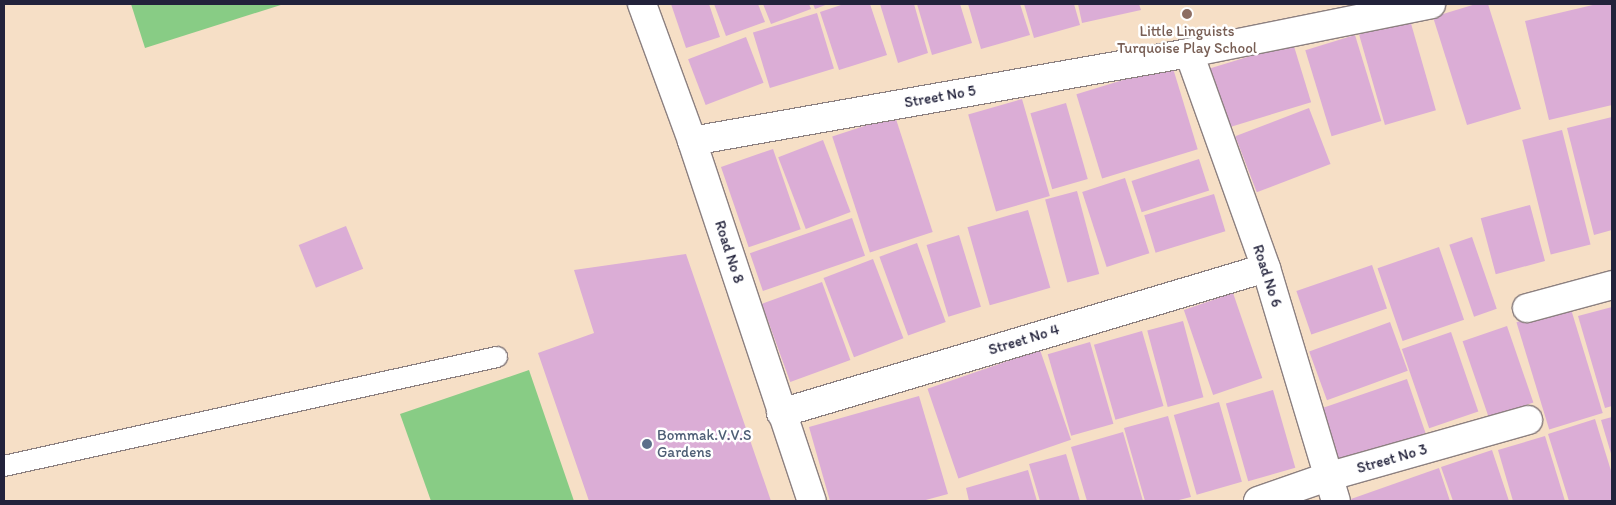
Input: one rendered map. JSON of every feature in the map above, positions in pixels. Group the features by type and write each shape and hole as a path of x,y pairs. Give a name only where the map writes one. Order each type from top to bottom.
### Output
{"street":[{"name":"Road No 8","path":"642,4 692,141 781,413 812,501"},
{"name":"Street No 5","path":"692,141 1189,53 1431,4"},
{"name":"Road No 6","path":"1189,53 1266,268 1331,489"},
{"name":"Street No 4","path":"781,413 1266,268"},
{"path":"1527,308 1612,285"},
{"name":"Street No 3","path":"1258,501 1331,489 1528,420"}],"lane":[{"path":"4,466 497,357"}],"green space":[{"path":"131,4 284,4 145,48"},
{"path":"529,370 574,501 431,501 400,414"}],"building":[{"path":"671,4 709,4 720,37 686,48"},
{"path":"714,4 758,4 765,22 726,36"},
{"path":"763,4 809,4 811,9 771,24"},
{"path":"813,4 828,4 815,9"},
{"path":"844,4 870,4 887,55 839,70 820,12"},
{"path":"880,4 914,4 928,53 898,63"},
{"path":"917,4 960,4 972,43 932,55"},
{"path":"968,4 1020,4 1030,35 981,49"},
{"path":"1024,4 1074,4 1080,25 1034,38"},
{"path":"1078,4 1139,4 1141,10 1082,23"},
{"path":"1476,4 1488,4 1521,109 1467,125 1433,17"},
{"path":"1597,4 1612,4 1612,105 1549,120 1525,21"},
{"path":"817,13 834,68 770,88 753,33"},
{"path":"1410,20 1436,110 1385,125 1359,35"},
{"path":"1355,35 1381,121 1332,136 1305,50"},
{"path":"746,37 764,83 706,105 688,59"},
{"path":"1293,43 1311,102 1227,128 1209,69"},
{"path":"1172,65 1198,149 1102,178 1076,94"},
{"path":"1022,99 1050,196 996,212 968,114"},
{"path":"1066,103 1088,179 1052,189 1030,113"},
{"path":"1309,108 1331,164 1257,192 1235,136"},
{"path":"895,116 933,232 870,252 832,136"},
{"path":"1612,117 1612,230 1594,235 1567,128"},
{"path":"1562,130 1591,244 1551,254 1522,140"},
{"path":"823,140 851,212 806,229 778,157"},
{"path":"773,149 801,229 749,247 721,167"},
{"path":"1199,159 1209,190 1142,212 1131,181"},
{"path":"1125,178 1149,253 1107,267 1082,192"},
{"path":"1077,191 1099,274 1067,283 1045,200"},
{"path":"1214,194 1225,231 1156,253 1144,215"},
{"path":"1530,205 1545,261 1496,274 1481,218"},
{"path":"1028,210 1050,288 990,305 967,227"},
{"path":"852,218 865,256 763,291 750,253"},
{"path":"346,226 363,269 316,288 299,245"},
{"path":"959,235 981,307 948,317 926,245"},
{"path":"1472,237 1497,309 1474,317 1449,245"},
{"path":"917,243 946,322 908,336 879,257"},
{"path":"1439,247 1464,320 1403,341 1378,268"},
{"path":"686,254 771,501 589,501 538,353 594,333 574,270"},
{"path":"873,259 903,338 854,357 824,278"},
{"path":"1372,265 1387,308 1311,335 1296,291"},
{"path":"822,282 850,360 790,382 762,304"},
{"path":"1233,293 1262,378 1213,395 1184,310"},
{"path":"1570,306 1603,413 1549,429 1516,322"},
{"path":"1612,307 1612,406 1605,408 1578,316"},
{"path":"1183,321 1203,397 1168,407 1147,331"},
{"path":"1390,322 1408,371 1327,400 1309,351"},
{"path":"1507,326 1533,403 1489,418 1463,341"},
{"path":"1142,331 1163,406 1115,420 1094,345"},
{"path":"1451,332 1478,411 1429,428 1402,349"},
{"path":"1090,342 1113,424 1071,436 1048,354"},
{"path":"1040,350 1071,440 958,479 927,389"},
{"path":"1407,379 1426,433 1337,463 1318,410"},
{"path":"1273,390 1295,468 1248,481 1226,404"},
{"path":"919,396 948,494 922,501 830,501 809,427"},
{"path":"1219,402 1242,482 1197,495 1174,415"},
{"path":"1168,416 1191,497 1175,501 1145,501 1124,428"},
{"path":"1612,417 1612,457 1601,420"},
{"path":"1595,419 1612,474 1612,501 1569,501 1548,434"},
{"path":"1123,432 1143,501 1087,501 1071,447"},
{"path":"1545,436 1565,501 1513,501 1498,450"},
{"path":"1492,450 1509,501 1453,501 1441,467"},
{"path":"1066,454 1080,501 1040,501 1029,464"},
{"path":"1439,468 1450,501 1352,501 1351,499"},
{"path":"1028,470 1037,501 969,501 966,488"}],"place":[{"name":"Little Linguists Turquoise Play School","path":"1187,14"},
{"name":"Bommak.V.V.S Gardens","path":"647,444"}]}
